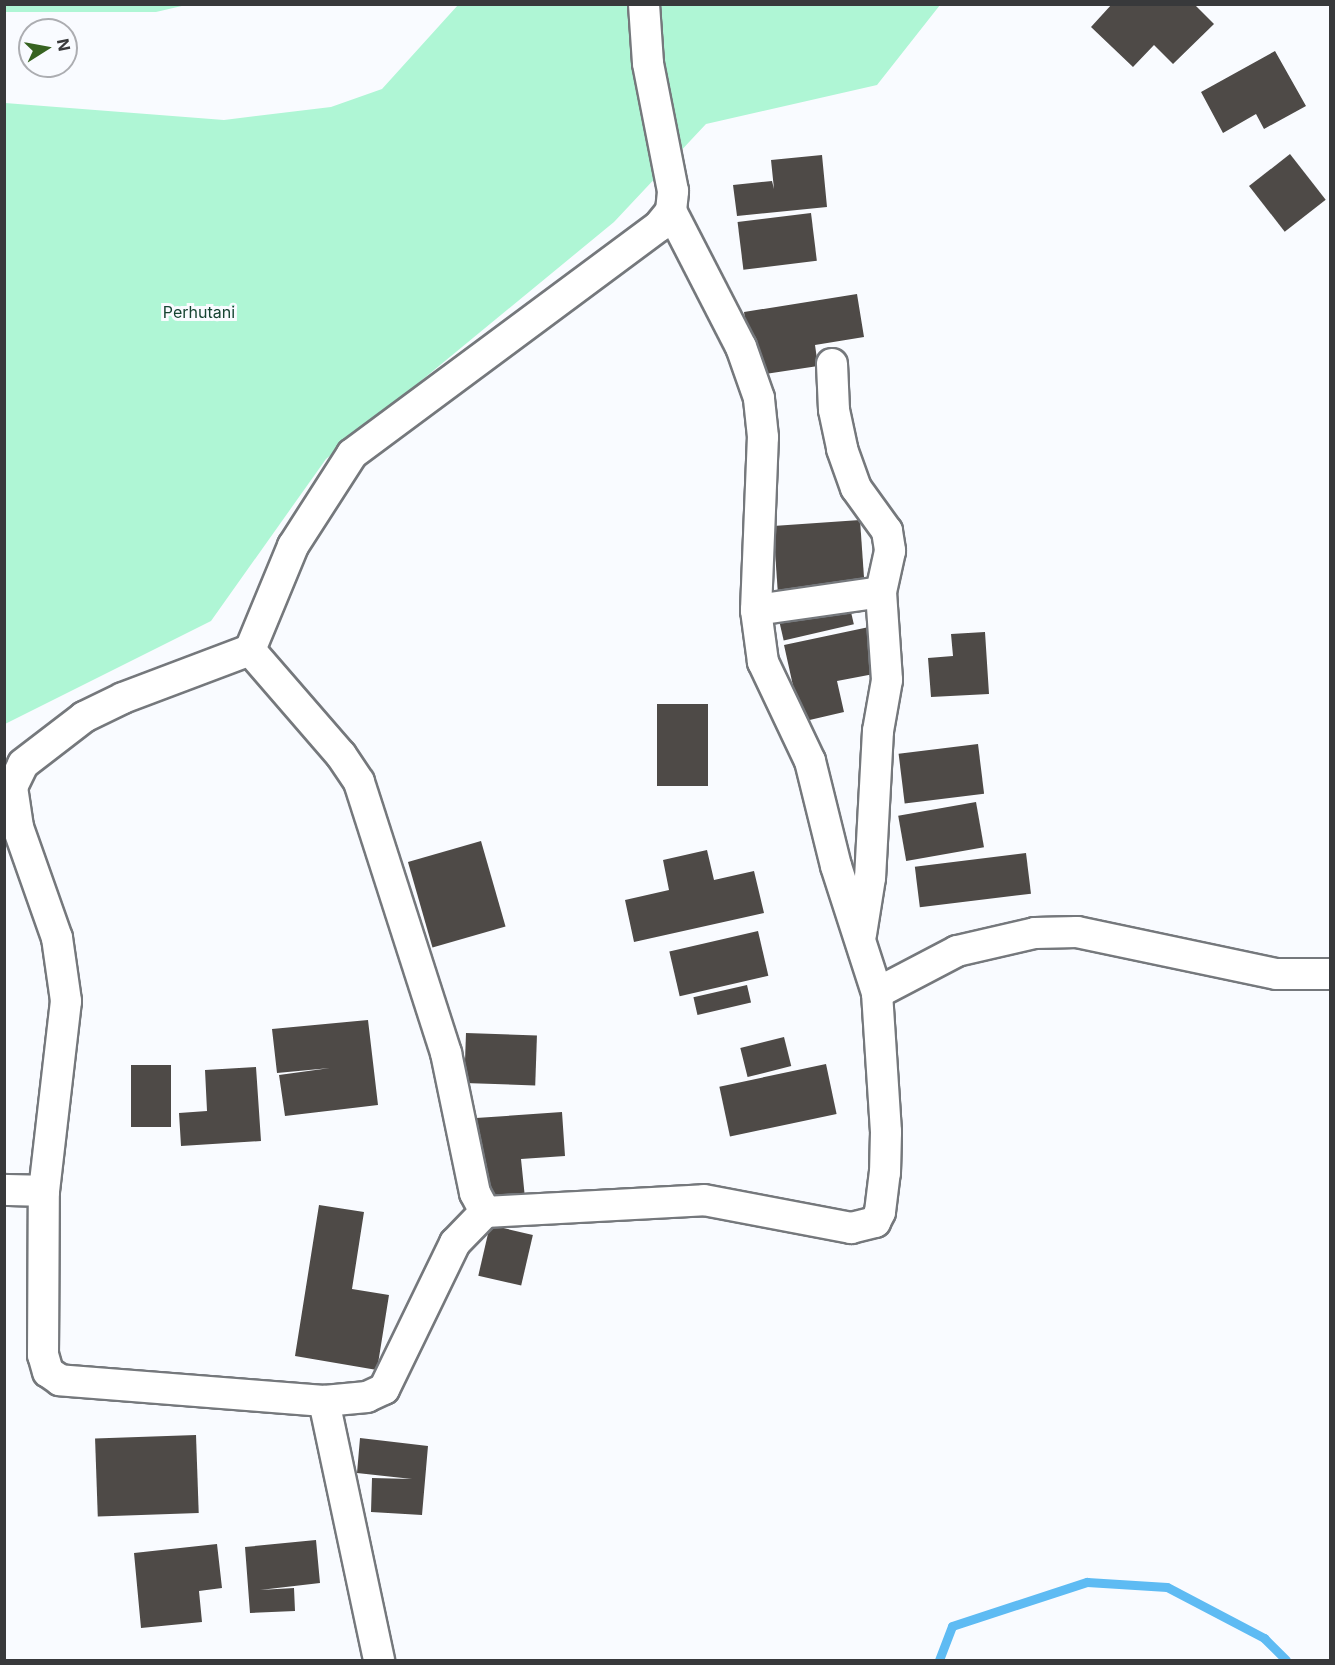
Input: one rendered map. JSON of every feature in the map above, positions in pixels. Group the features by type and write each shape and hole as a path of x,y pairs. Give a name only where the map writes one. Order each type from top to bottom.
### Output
{"street":[{"path":"644,4 648,63 673,191 671,211 741,347 759,398 763,437 756,609 763,662 810,761 836,866 877,993 885,1078 885,1173 880,1212 865,1227 821,1224 704,1200 485,1212 455,1243 384,1389 347,1402 60,1380 48,1372 43,1355 44,1191 63,1039 65,990 57,938 18,827 13,801 14,776 49,742 84,717 123,698 250,650 293,546 352,454 659,226 671,211"},
{"path":"832,364 834,410 842,449 856,488 887,531 890,551 881,592 887,680 878,731 870,878 860,938"},
{"path":"756,609 881,592"},
{"path":"250,650 341,755 359,782 446,1053 475,1193 485,1212"},
{"path":"877,993 957,951 1003,938 1056,932 1115,939 1276,974 1330,974"},
{"path":"4,1190 44,1191"},
{"path":"324,1401 379,1660"}],"green space":[{"path":"5,4 186,5 156,12 5,12"},
{"name":"Perhutani","path":"458,5 940,5 877,85 706,124 614,222 326,459 211,621 5,724 5,103 224,120 331,107 382,89"}],"building":[{"path":"1112,4 1194,4 1214,24 1173,64 1154,45 1133,67 1091,27"},
{"path":"1275,51 1306,106 1264,129 1256,114 1223,133 1201,92"},
{"path":"1290,154 1326,200 1285,232 1249,186"},
{"path":"822,155 827,207 737,216 733,185 772,181 774,189 771,160"},
{"path":"811,213 817,261 743,270 738,222"},
{"path":"857,294 864,337 815,345 818,366 753,376 744,312"},
{"path":"860,520 865,591 778,597 773,526"},
{"path":"848,599 854,624 784,641 778,615"},
{"path":"869,627 879,673 837,681 844,712 801,722 784,645"},
{"path":"985,632 989,694 931,697 928,658 953,656 951,634"},
{"path":"657,704 708,704 708,786 657,786"},
{"path":"978,744 984,794 905,803 899,754"},
{"path":"976,802 984,847 906,861 898,816"},
{"path":"481,841 506,927 432,948 408,862"},
{"path":"707,850 714,880 754,871 764,913 634,942 625,900 669,890 663,860"},
{"path":"1026,853 1031,894 920,907 915,867"},
{"path":"758,931 768,976 680,996 669,951"},
{"path":"747,985 751,1003 697,1015 693,997"},
{"path":"368,1020 378,1105 285,1116 279,1075 330,1068 277,1073 272,1029"},
{"path":"466,1033 537,1035 535,1085 464,1083"},
{"path":"784,1037 791,1066 748,1077 740,1048"},
{"path":"826,1064 837,1114 730,1137 719,1087"},
{"path":"131,1065 171,1065 171,1127 131,1127"},
{"path":"256,1067 261,1141 181,1146 179,1113 207,1111 205,1070"},
{"path":"562,1112 565,1156 521,1159 525,1198 482,1200 476,1118"},
{"path":"319,1205 364,1212 352,1289 389,1295 377,1370 295,1356"},
{"path":"490,1225 533,1235 521,1286 478,1276"},
{"path":"196,1435 199,1513 98,1516 95,1439"},
{"path":"360,1438 428,1446 422,1515 371,1512 372,1478 412,1479 357,1473"},
{"path":"316,1540 320,1583 260,1590 294,1588 295,1611 250,1613 245,1547"},
{"path":"217,1544 222,1588 199,1591 202,1622 141,1628 134,1553"}],"waterway":[{"path":"939,1660 952,1626 1087,1582 1167,1587 1264,1638 1286,1660"}]}
